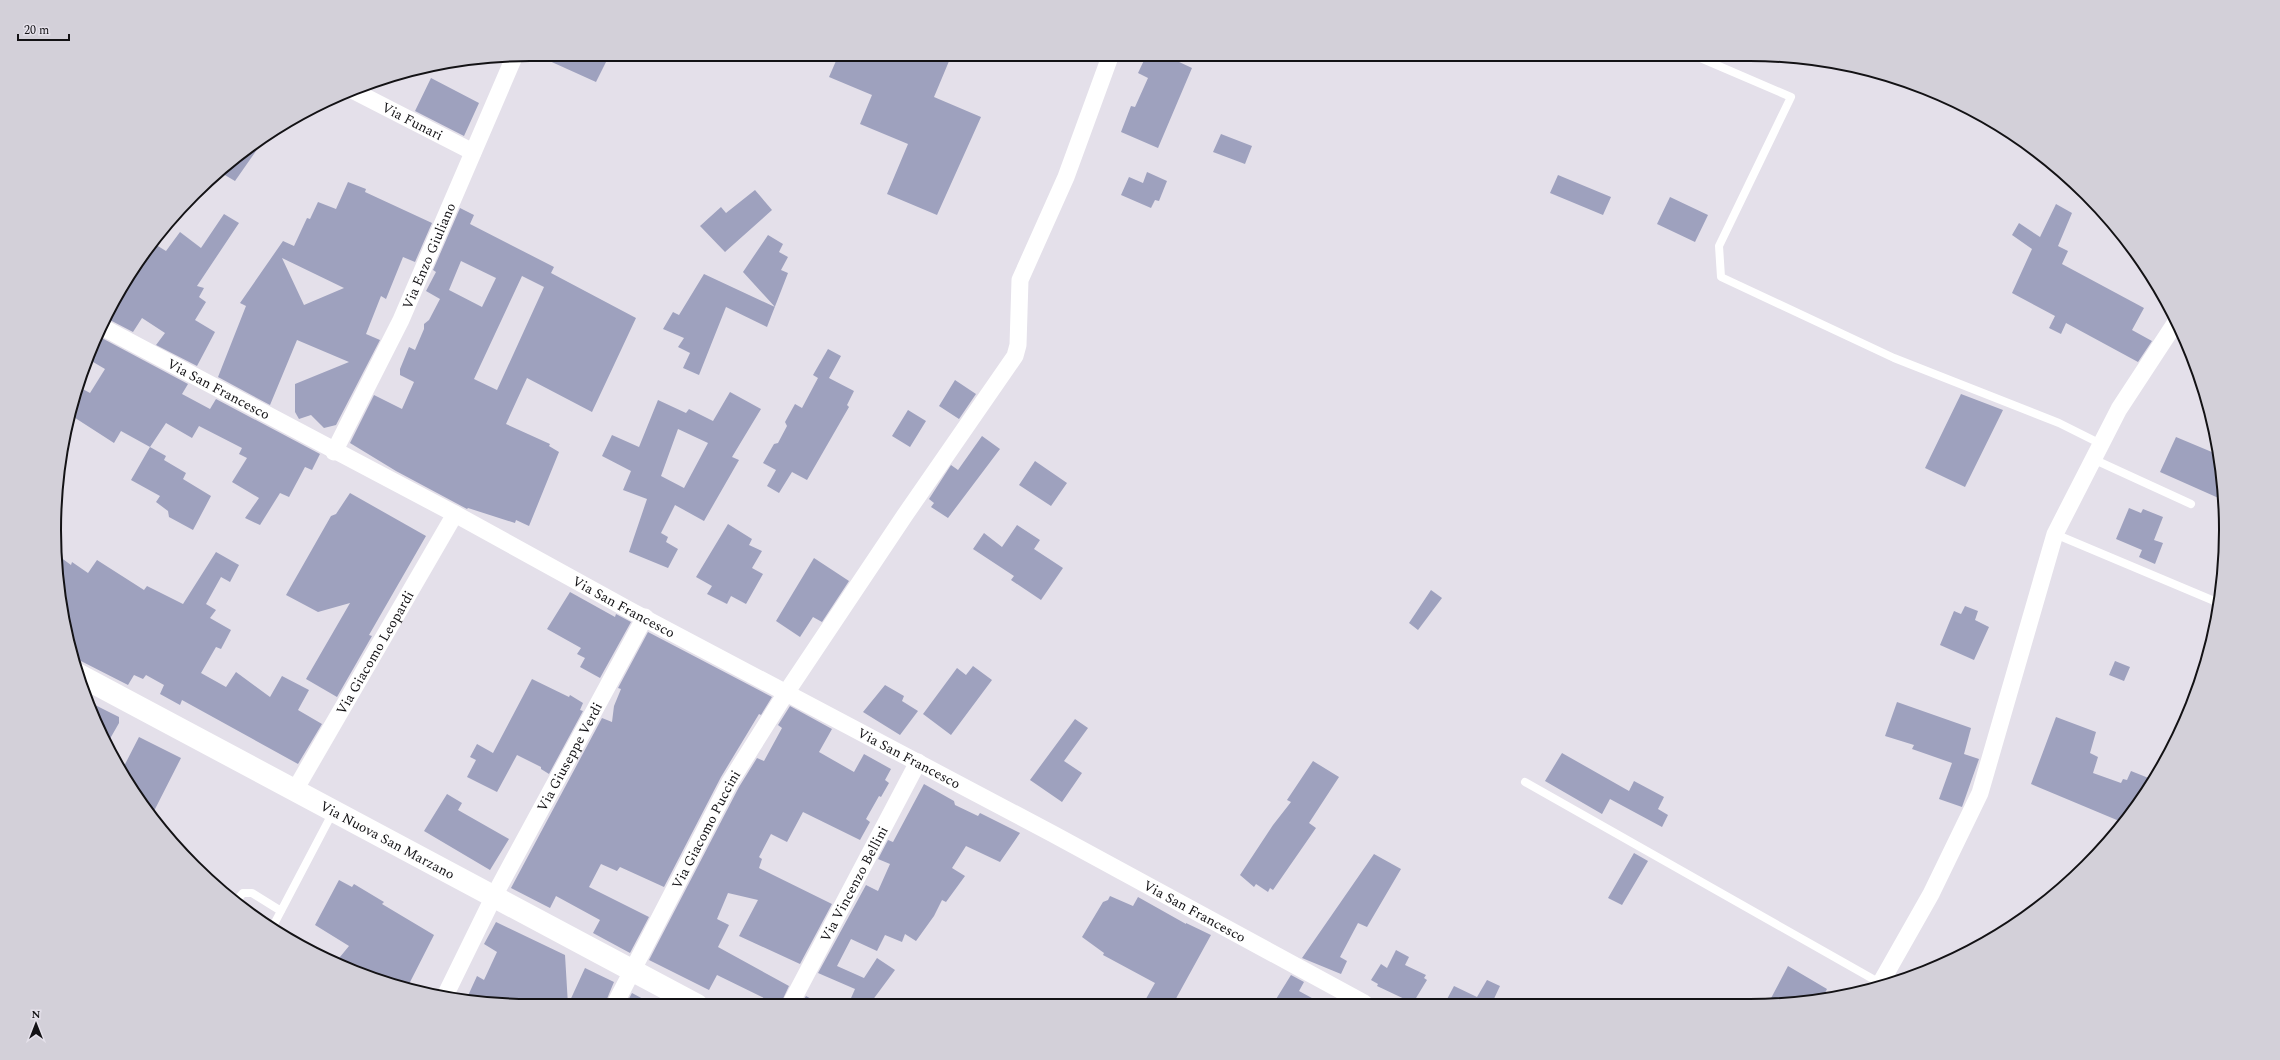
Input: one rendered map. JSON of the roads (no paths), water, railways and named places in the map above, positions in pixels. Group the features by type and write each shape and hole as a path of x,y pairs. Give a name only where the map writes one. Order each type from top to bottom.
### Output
{"main road":[{"name":"Via Nuova San Marzano","path":"85,678 684,999"}],"street":[{"name":"Via Giacomo Puccini","path":"618,999 730,782 786,693 905,515 1015,356 1018,345 1020,280 1066,177 1109,61"},
{"name":"Via Enzo Giuliano","path":"334,452 401,320 513,62"},
{"name":"Via Funari","path":"359,94 473,152"},
{"path":"1882,980 1931,894 1980,793 2055,534 2119,410 2173,327"},
{"name":"Via San Francesco","path":"106,329 334,452 455,514 1357,999"},
{"name":"Via Giacomo Leopardi","path":"295,790 455,514"},
{"name":"Via Giuseppe Verdi","path":"447,991 494,896 645,617"},
{"name":"Via Vincenzo Bellini","path":"793,999 918,762"}],"lane":[{"path":"1707,61 1791,97 1719,246 1721,277 1894,358 2059,423 2102,444"},
{"path":"2094,459 2191,504"},
{"path":"2055,534 2213,601"},
{"path":"1525,782 1877,981"},
{"path":"274,923 334,811"},
{"path":"239,898 244,893 252,893 281,911"}]}
